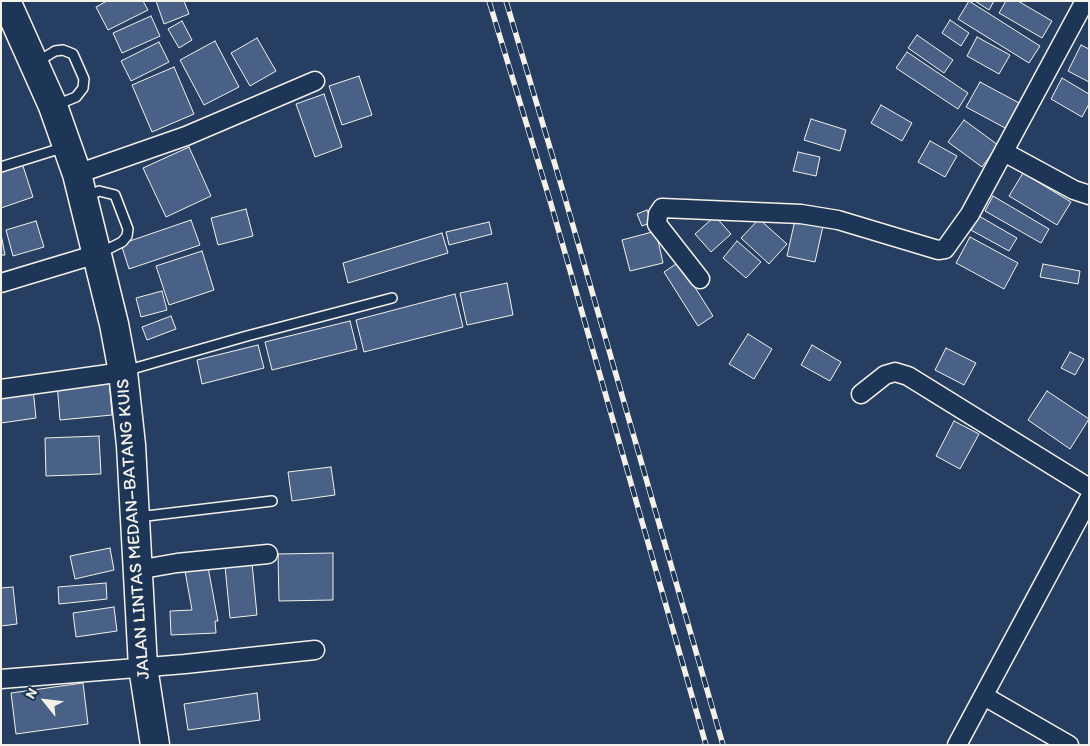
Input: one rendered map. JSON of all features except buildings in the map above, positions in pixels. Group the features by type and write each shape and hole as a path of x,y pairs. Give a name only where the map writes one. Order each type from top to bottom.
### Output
{"highway":[{"name":"JALAN LINTAS MEDAN–BATANG KUIS","path":"6,1 53,106 80,186 123,372 136,517 142,667 155,745"}],"street":[{"path":"700,279 657,224 658,214 662,208 801,214 838,220 942,250 956,237 1086,1"},
{"path":"80,186 186,136 315,82"},
{"path":"1004,152 1074,190 1089,195"},
{"path":"1,283 97,254"},
{"path":"1,389 123,372"},
{"path":"861,394 885,375 895,372 908,376 1089,488"},
{"path":"957,745 1089,499"},
{"path":"137,570 177,563 268,554"},
{"path":"1,679 315,650"},
{"path":"984,696 1069,745"}],"lane":[{"path":"33,64 55,52 63,50 73,54 84,79 83,88 76,97 53,106"},
{"path":"1,167 67,146"},
{"path":"80,186 115,195 128,229 127,236 122,242 97,254"},
{"path":"123,372 247,336 392,298"},
{"path":"136,517 272,501"}],"railway":[{"path":"489,1 551,204 706,745"},
{"path":"506,1 723,745"}]}
